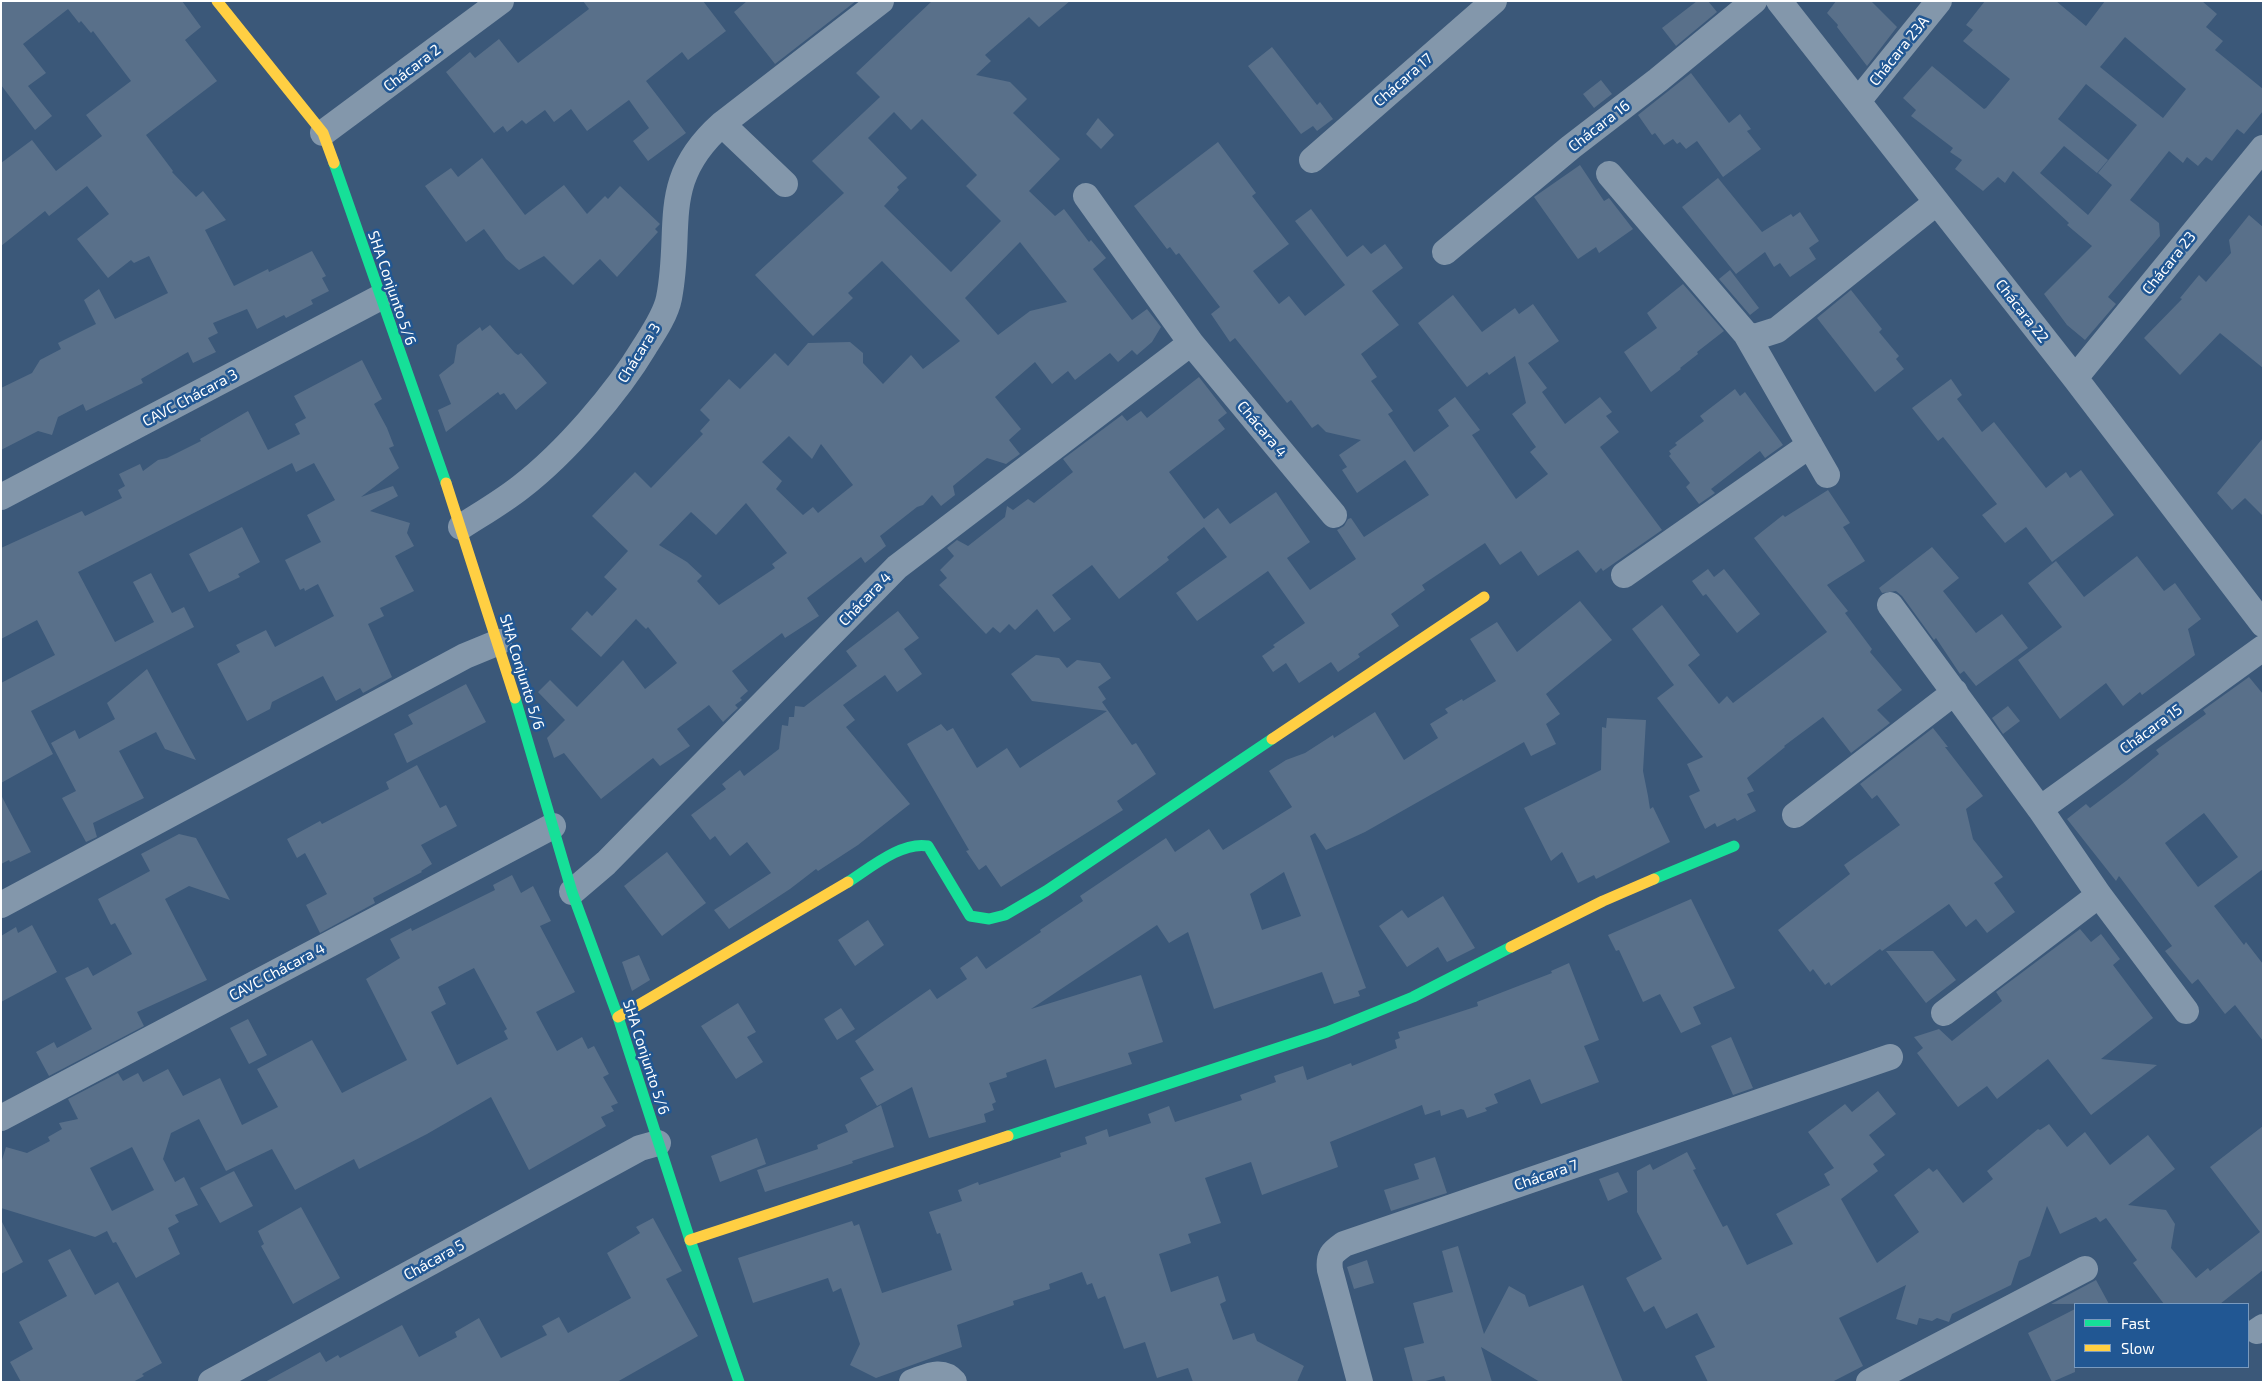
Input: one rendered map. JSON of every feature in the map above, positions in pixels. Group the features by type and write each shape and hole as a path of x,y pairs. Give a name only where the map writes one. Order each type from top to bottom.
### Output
{"street":[{"name":"SHA Conjunto 5/6","path":"218,1 323,133 379,298 461,527 499,642 572,892 618,1017 690,1240 739,1382"},
{"name":"Chácara 2","path":"323,133 501,1"},
{"name":"Chácara 3","path":"461,527 521,487 555,457 627,377 655,330 669,300 677,197 684,175 705,139 882,1"},
{"name":"Chácara 17","path":"1312,160 1494,1"},
{"name":"Chácara 16","path":"1445,252 1571,147 1658,80 1754,1"},
{"name":"Chácara 22","path":"1779,1 2075,378 2263,624"},
{"name":"Chácara 23A","path":"1858,101 1939,1"},
{"path":"722,124 785,184"},
{"name":"Chácara 23","path":"2075,378 2263,148"},
{"path":"1608,174 1746,334 1827,475"},
{"name":"Chácara 4","path":"1086,196 1191,343 1334,515"},
{"path":"1746,334 1755,338 1776,330 1937,202"},
{"name":"CAVC Chácara 3","path":"1,497 379,298"},
{"name":"Chácara 4","path":"572,892 606,864 897,567 1191,343"},
{"path":"1624,575 1810,445"},
{"path":"618,1017 906,847 917,844 928,846 970,916 989,919 1005,915 1046,891 1484,597"},
{"path":"1890,605 2040,809 2099,895 2186,1011"},
{"path":"1,905 466,656 499,642"},
{"name":"Chácara 15","path":"2040,809 2263,648"},
{"path":"1795,815 1955,692"},
{"name":"CAVC Chácara 4","path":"1,1118 553,826"},
{"path":"690,1240 1327,1032 1413,997 1603,901 1734,846"},
{"path":"1944,1013 2099,895"},
{"name":"Chácara 7","path":"1360,1382 1330,1270 1329,1258 1333,1252 1344,1244 1890,1057"},
{"name":"Chácara 5","path":"211,1382 640,1148 658,1143"},
{"path":"1869,1382 2084,1269"},
{"path":"912,1382 939,1373 948,1375 954,1382"}],"building":[{"path":"1,1 182,1 201,27 185,40 217,81 146,135 172,172 196,197 203,191 226,220 205,230 234,286 268,269 269,272 312,251 326,276 322,278 329,291 311,300 313,304 286,318 284,315 257,329 247,309 213,323 218,333 208,338 216,352 193,363 188,352 141,379 143,383 86,411 83,404 58,417 52,435 38,431 1,450 1,388 32,373 40,360 61,349 58,343 96,324 84,300 99,289 115,319 168,293 149,256 134,263 131,260 108,278 77,239 109,214 87,186 49,216 45,211 1,246 1,163 32,140 56,171 102,136 86,115 131,81 93,31 91,33 81,21 79,23 68,9 23,44 46,73 28,86 52,116 35,130 1,85"},
{"path":"583,1 703,1 726,31 688,60 682,52 646,81 686,133 648,161 633,141 649,128 629,100 587,131 571,109 554,122 545,110 526,124 522,120 507,132 503,126 494,133 446,72 470,52 475,58 499,39 518,63 589,9"},
{"path":"747,1 856,1 775,64 734,12"},
{"path":"932,1 1070,1 1039,27 1029,17 985,55 991,61 976,75 1010,82 1027,99 1013,113 1060,159 1029,191 1055,216 1064,209 1089,242 1091,240 1106,258 1093,269 1132,320 1147,309 1161,327 1152,342 1137,355 1132,350 1118,362 1110,353 1075,380 1068,371 1052,384 1035,362 995,397 1021,429 1009,440 1020,454 1006,464 987,458 953,486 955,495 941,506 932,495 923,505 917,507 880,536 886,546 865,563 861,557 807,598 819,616 785,638 782,633 732,671 748,691 740,698 742,700 735,705 738,708 723,722 709,705 677,729 690,746 660,766 653,758 601,799 564,753 554,758 547,738 565,720 538,692 550,680 577,707 623,660 645,689 677,663 648,627 646,629 636,619 601,657 571,629 587,611 592,616 617,589 604,577 628,551 592,516 635,472 651,488 703,434 700,431 710,420 700,410 729,379 740,389 775,353 788,366 808,343 850,342 863,353 863,363 883,384 911,355 923,369 960,341 882,261 848,293 853,298 813,336 755,275 844,193 812,161 880,97 856,73","holes":["894,112 911,130 922,119 977,175 966,186 1001,221 951,272 884,206 899,190 897,187 907,178 868,138","1020,242 1067,302 1030,311 998,335 965,298","789,436 812,459 821,444 853,485 818,513 813,507 803,515 776,489 782,481 762,462","746,503 787,553 772,564 775,568 719,605 697,581 702,576 687,562 659,545 691,512 716,535"]},
{"path":"1697,1 1708,1 1717,12 1676,46 1662,28"},
{"path":"1836,1 1871,1 1897,27 1867,66 1837,27 1838,25 1827,13"},
{"path":"1985,1 2056,1 2086,26 2105,1 2202,1 2217,14 2206,27 2223,41 2215,50 2263,89 2263,111 2244,134 2237,129 2212,161 2206,157 2198,166 2187,157 2183,163 2169,151 2130,200 2159,223 2160,236 2108,297 2116,304 2085,340 2067,325 2044,294 2092,246 2067,225 2069,223 2013,171 2005,183 1998,177 1983,191 1955,169 1962,160 1950,152 1953,148 1911,116 1916,110 1903,98 1932,66 1984,109 1986,108 2010,79 1963,41 1973,30 1966,25","holes":["2125,37 2186,89 2163,118 2100,67","2086,84 2137,125 2098,173 2112,185 2088,215 2040,173 2064,146 2097,173 2108,160 2058,119"]},
{"path":"1272,47 1317,105 1320,102 1333,119 1317,131 1313,126 1301,134 1248,66"},
{"path":"1691,73 1729,123 1740,114 1751,129 1747,131 1761,149 1723,177 1697,141 1686,149 1680,142 1677,144 1673,139 1664,145 1655,133 1652,135 1638,115"},
{"path":"1601,80 1612,94 1594,108 1583,94"},
{"path":"1098,118 1114,135 1101,149 1086,134"},
{"path":"1218,142 1256,193 1252,196 1289,244 1253,271 1279,304 1289,296 1305,316 1345,285 1295,221 1311,209 1347,257 1363,245 1371,254 1385,244 1403,268 1372,291 1399,325 1361,354 1377,377 1371,381 1393,411 1388,414 1414,452 1449,426 1438,410 1455,397 1480,430 1472,435 1516,499 1548,474 1530,452 1536,447 1512,414 1526,403 1515,356 1489,375 1487,372 1467,387 1418,323 1453,295 1482,332 1515,308 1519,314 1533,304 1559,341 1528,363 1547,388 1542,392 1565,424 1600,397 1612,412 1606,416 1619,432 1600,447 1662,530 1603,571 1601,568 1596,573 1578,550 1538,576 1521,551 1500,565 1485,543 1422,585 1425,590 1391,614 1399,626 1358,654 1360,657 1338,672 1331,662 1299,683 1286,663 1273,672 1262,656 1275,647 1273,645 1305,623 1268,571 1197,621 1176,593 1227,557 1204,527 1167,557 1169,560 1119,599 1092,565 1052,595 1071,619 1054,632 1037,609 1015,630 1009,624 1000,633 993,627 986,634 939,585 947,578 940,570 954,556 947,548 957,540 968,546 1005,517 1007,506 1013,510 1028,499 1034,503 1073,472 1063,459 1122,415 1127,421 1141,411 1147,418 1199,377 1227,413 1218,420 1225,429 1169,472 1204,519 1218,508 1230,524 1276,492 1310,542 1287,558 1310,590 1356,559 1337,530 1344,526 1348,519 1351,518 1364,537 1429,495 1405,460 1357,493 1342,470 1347,467 1339,455 1361,440 1326,432 1318,424 1312,428 1291,400 1287,403 1235,338 1230,342 1211,314 1220,307 1179,253 1176,255 1170,247 1167,249 1134,206"},
{"path":"482,158 525,215 564,185 587,214 605,196 608,199 620,186 660,224 655,229 658,232 617,277 600,259 573,285 544,256 519,270 506,259 484,229 466,242 425,186 451,168 458,177"},
{"path":"1580,165 1604,201 1609,198 1633,229 1599,253 1596,247 1578,259 1534,197"},
{"path":"1718,178 1762,232 1791,214 1793,217 1800,212 1819,241 1809,248 1816,259 1790,277 1780,263 1774,267 1765,252 1736,274 1682,207"},
{"path":"2249,215 2263,227 2263,368 2220,333 2180,375 2144,338 2182,299 2180,298 2199,275 2206,282 2231,253 2229,240"},
{"path":"1730,270 1759,308 1750,315 1719,279"},
{"path":"1683,284 1724,331 1697,352 1698,354 1681,369 1651,392 1624,352 1657,328 1647,313"},
{"path":"1851,290 1882,329 1879,332 1899,356 1896,359 1904,369 1875,392 1817,318"},
{"path":"490,325 515,353 518,355 521,353 547,383 516,410 504,393 500,395 498,392 446,432 438,410 451,404 439,375 454,363 457,345 480,327 482,331"},
{"path":"362,360 382,399 374,404 387,428 394,446 389,448 399,468 361,497 393,486 398,496 370,511 410,523 407,533 414,546 395,556 414,591 380,608 384,616 368,624 392,677 363,693 360,688 336,701 323,676 272,702 270,709 247,721 217,664 240,652 236,645 266,630 275,647 334,616 318,584 305,591 304,588 300,590 285,560 321,542 307,515 335,500 314,463 296,472 292,463 78,572 115,642 154,622 133,582 151,573 172,613 184,607 194,627 31,711 53,754 1,783 1,683 55,655 37,620 1,639 1,548 82,511 85,516 122,498 118,490 125,486 119,474 140,464 143,471 158,460 167,458 201,441 200,439 248,411 268,450 300,434 295,424 306,418 294,396"},
{"path":"1951,379 1962,395 1957,399 1982,432 1994,422 2046,488 2066,472 2070,478 2081,470 2114,515 2052,562 2026,527 2005,543 1982,515 1997,504 1943,437 1938,441 1912,408"},
{"path":"1735,389 1740,396 1745,392 1783,445 1765,458 1760,451 1711,489 1715,493 1699,504 1686,487 1690,483 1669,456 1671,454 1669,451 1677,445 1675,443 1704,421 1700,416"},
{"path":"2263,438 2263,516 2245,498 2232,510 2217,493"},
{"path":"1828,490 1850,523 1843,527 1865,561 1827,585 1848,611 1845,613 1872,649 1870,652 1902,690 1877,710 1890,723 1851,753 1823,717 1784,746 1747,778 1754,791 1747,794 1756,811 1737,821 1735,818 1717,827 1715,823 1705,829 1689,796 1700,791 1687,764 1703,757 1657,698 1674,685 1632,629 1662,605 1700,655 1688,665 1719,704 1727,696 1733,703 1827,632 1754,538 1783,515 1785,517"},
{"path":"242,527 260,562 238,574 240,577 209,592 189,554"},
{"path":"1932,547 1959,578 1943,591 1976,633 2002,614 2028,648 1976,686 1964,671 1960,674 1936,638 1934,640 1902,596 1896,591 1882,593 1879,588"},
{"path":"2137,556 2164,591 2175,583 2201,619 2188,629 2195,655 2142,695 2140,692 2123,706 2106,683 2060,719 2018,660 2062,627 2028,583 2056,561 2084,597"},
{"path":"1708,569 1714,577 1724,569 1760,614 1737,633 1706,594 1703,596 1692,581"},
{"path":"1580,601 1612,640 1546,694 1560,714 1546,724 1556,744 1531,756 1524,742 1365,832 1326,850 1315,833 1310,836 1366,988 1358,991 1360,996 1334,1004 1322,972 1214,1009 1188,932 1169,943 1157,925 1031,1009 1141,975 1163,1042 1128,1053 1132,1064 1055,1088 1046,1059 1006,1073 1007,1077 989,1083 996,1102 992,1104 994,1110 984,1114 986,1122 929,1138 912,1087 877,1106 860,1078 874,1070 855,1041 930,989 937,999 967,979 960,968 977,956 986,969 1083,901 1080,896 1166,838 1175,852 1209,829 1223,850 1292,807 1269,771 1286,760 1305,753 1333,735 1334,738 1375,712 1404,760 1438,738 1430,724 1448,713 1445,709 1462,699 1463,701 1496,681 1470,639 1497,622 1517,652","holes":["1284,872 1301,916 1262,930 1250,894"]},
{"path":"898,611 919,638 904,649 922,674 897,692 885,675 843,705 855,720 846,727 910,804 858,845 818,871 816,869 790,889 729,929 714,910 771,873 747,842 730,856 715,836 710,840 691,815 726,789 722,784 740,770 744,776 779,749 782,725 788,726 789,717 794,717 795,706 804,707 857,666 846,651"},
{"path":"1036,655 1059,658 1067,668 1077,660 1100,663 1111,678 1098,687 1106,699 1102,702 1132,745 1136,743 1156,774 1117,801 1123,810 1001,887 986,865 979,870 966,851 969,850 907,744 941,724 947,731 953,728 977,768 1007,748 1020,768 1107,711 1032,701 1011,674"},
{"path":"147,669 196,760 165,749 156,732 119,751 144,798 93,823 97,837 86,842 62,798 76,791 51,743 75,730 79,739 115,719 107,703"},
{"path":"2249,677 2263,694 2263,869 2214,906 2244,945 2246,942 2263,964 2263,1041 2235,1005 2225,1014 2198,979 2192,984 2165,951 2172,946 2119,876 2116,881 2067,819 2086,804 2090,808 2126,781 2159,754 2156,750 2206,714 2203,710","holes":["2204,813 2238,857 2198,887 2165,843"]},
{"path":"466,684 486,722 407,763 394,734 413,724 408,715"},
{"path":"2008,706 2020,721 2003,734 1992,718"},
{"path":"1607,718 1646,720 1643,771 1650,809 1653,807 1670,842 1596,879 1594,875 1578,883 1562,852 1551,861 1524,808 1601,770 1602,727 1606,728"},
{"path":"1933,728 1948,747 1945,747 1983,796 1966,809 1973,839 2003,877 1994,883 2015,912 1987,933 1976,919 1966,927 1949,904 1882,951 1880,949 1831,986 1829,982 1825,985 1813,969 1810,972 1778,930 1850,874 1844,865 1900,825 1877,795 1872,799 1860,784"},
{"path":"417,765 440,808 446,805 457,826 421,845 432,864 422,872 373,898 375,903 320,933 306,905 327,894 305,853 297,858 287,839 320,821 322,824 389,789 386,782"},
{"path":"1,795 31,852 1,864"},
{"path":"179,834 196,838 230,900 189,886 165,899 207,980 137,1012 144,1026 49,1076 36,1052 54,1042 57,1048 92,1029 65,978 88,967 93,976 132,954 115,923 111,925 98,899 150,871 141,854"},
{"path":"667,852 706,903 662,936 624,886"},
{"path":"512,875 521,893 533,886 551,921 540,926 575,992 536,1012 557,1051 582,1037 588,1049 594,1046 609,1074 603,1077 618,1103 611,1106 614,1111 601,1117 606,1126 529,1170 491,1097 427,1134 359,1169 354,1159 295,1190 272,1149 226,1171 199,1119 171,1133 163,1159 175,1182 184,1177 198,1205 175,1215 179,1222 168,1228 180,1254 136,1278 116,1242 113,1243 107,1231 95,1237 1,1208 1,1163 6,1147 27,1153 50,1141 48,1137 62,1129 59,1123 78,1119 68,1099 118,1073 123,1081 138,1073 143,1082 168,1069 183,1096 220,1078 242,1125 278,1107 257,1069 312,1040 342,1093 407,1060 366,979 400,958 390,939 411,928 412,931 495,890 493,885","holes":["474,968 507,1029 504,1031 508,1039 457,1065 431,1012 446,1004 438,987","132,1147 154,1190 112,1211 90,1168"]},
{"path":"1443,896 1475,948 1447,962 1438,947 1407,967 1379,926 1402,910 1408,918"},
{"path":"1691,899 1735,988 1693,1007 1701,1024 1681,1033 1660,994 1643,1002 1619,950 1616,951 1608,935"},
{"path":"868,920 884,945 855,966 838,940"},
{"path":"32,925 57,972 1,1002 1,936 16,927 18,933"},
{"path":"2080,929 2091,942 2101,934 2120,959 2113,965 2153,1018 2101,1059 2157,1065 2091,1115 2048,1059 1997,1099 1987,1086 1958,1107 1917,1053 1923,1048 1914,1037 1939,1029 1952,1041 2002,1001 1996,992"},
{"path":"1886,951 1933,951 1956,980 1926,1003"},
{"path":"639,955 650,980 632,991 622,962"},
{"path":"1569,963 1599,1040 1584,1046 1599,1082 1541,1104 1530,1079 1494,1094 1498,1103 1485,1108 1487,1111 1467,1118 1464,1110 1461,1109 1441,1116 1440,1110 1425,1115 1422,1105 1330,1142 1338,1167 1262,1195 1251,1162 1205,1178 1221,1223 1188,1234 1191,1243 1159,1254 1171,1292 1218,1276 1226,1301 1220,1304 1233,1340 1254,1333 1257,1341 1304,1366 1297,1382 1193,1382 1188,1368 1157,1378 1145,1342 1124,1349 1105,1296 1098,1299 1092,1283 1087,1285 1082,1272 1049,1284 1050,1289 1013,1301 1014,1305 957,1325 962,1347 876,1378 850,1365 860,1344 841,1288 833,1292 828,1278 753,1303 738,1258 852,1221 854,1226 859,1224 882,1293 952,1270 940,1233 937,1234 929,1212 962,1201 958,1190 978,1182 979,1185 1061,1157 1060,1153 1087,1144 1085,1137 1107,1129 1109,1137 1151,1123 1148,1114 1169,1106 1175,1122 1242,1100 1240,1095 1276,1082 1274,1076 1303,1066 1307,1080 1351,1063 1352,1066 1397,1048 1395,1040 1400,1038 1398,1032 1478,1006 1477,1002 1552,973 1551,971"},
{"path":"738,1003 756,1032 747,1037 763,1062 736,1079 701,1026"},
{"path":"841,1008 855,1029 837,1040 824,1019"},
{"path":"248,1019 267,1055 249,1064 230,1028"},
{"path":"1731,1037 1753,1088 1733,1095 1711,1046"},
{"path":"1878,1091 1896,1114 1869,1135 1885,1155 1873,1164 1878,1171 1841,1199 1877,1263 1919,1232 1894,1195 1929,1168 1933,1172 1937,1169 1963,1203 1993,1179 1987,1171 2038,1129 2040,1130 2049,1124 2067,1147 2085,1132 2110,1165 2148,1135 2175,1169 2128,1205 2166,1210 2175,1224 2171,1248 2196,1278 2208,1268 2210,1271 2260,1232 2210,1167 2263,1126 2263,1270 2221,1303 2163,1303 2133,1263 2137,1260 2106,1218 2100,1222 2096,1217 2060,1234 2047,1206 2030,1256 2019,1261 2011,1285 1952,1314 1949,1322 1937,1318 1932,1321 1919,1318 1917,1325 1896,1319 1906,1285 1839,1318 1863,1366 1832,1382 1708,1382 1695,1356 1715,1347 1697,1313 1666,1329 1654,1306 1644,1312 1626,1278 1662,1259 1637,1212 1637,1171 1650,1164 1653,1170 1687,1152 1696,1169 1693,1170 1723,1227 1727,1225 1747,1265 1793,1244 1776,1214 1830,1185 1824,1174 1834,1168 1808,1132 1845,1104 1852,1112"},
{"path":"881,1105 894,1147 852,1161 853,1163 765,1192 757,1170 818,1149 817,1145 848,1132 845,1125"},
{"path":"757,1138 766,1164 720,1182 711,1156"},
{"path":"1435,1157 1447,1193 1391,1211 1384,1190 1419,1179 1414,1164"},
{"path":"234,1171 253,1206 220,1223 200,1188"},
{"path":"1618,1172 1628,1192 1608,1201 1599,1179"},
{"path":"301,1207 340,1278 293,1304 261,1246 264,1244 258,1231"},
{"path":"653,1218 682,1271 666,1279 698,1336 617,1382 265,1382 320,1352 326,1362 338,1355 340,1358 402,1325 419,1357 457,1337 455,1332 479,1318 501,1358 547,1335 542,1326 559,1317 568,1333 631,1298 607,1253 640,1233 636,1227"},
{"path":"1,1220 23,1262 1,1274"},
{"path":"1458,1246 1484,1334 1509,1286 1525,1295 1529,1307 1583,1285 1623,1382 1540,1382 1481,1347 1492,1382 1446,1382 1444,1376 1422,1382 1413,1382 1404,1348 1424,1343 1413,1303 1453,1292 1442,1251"},
{"path":"70,1249 95,1295 118,1282 162,1363 142,1374 144,1376 133,1382 21,1382 10,1362 33,1349 19,1322 67,1296 48,1260"},
{"path":"1367,1260 1374,1283 1354,1289 1347,1267"},
{"path":"2096,1280 2108,1303 2074,1303 2051,1304"},
{"path":"2074,1310 2075,1372 2052,1382 2028,1333"}],"traffic: fast":[{"path":"334,163 446,483"},
{"path":"515,698 572,892 618,1017 690,1240 739,1382"},
{"path":"848,882 876,863 897,852 918,846 928,846 970,916 989,919 1005,915 1046,891 1272,739"},
{"path":"1654,879 1734,846"},
{"path":"1008,1136 1327,1032 1413,997 1511,947"}],"traffic: slow":[{"path":"217,1 323,133 334,163"},
{"path":"446,483 515,698"},
{"path":"1272,739 1484,597"},
{"path":"1511,947 1603,901 1654,879"},
{"path":"618,1017 848,882"},
{"path":"690,1240 1008,1136"}]}
